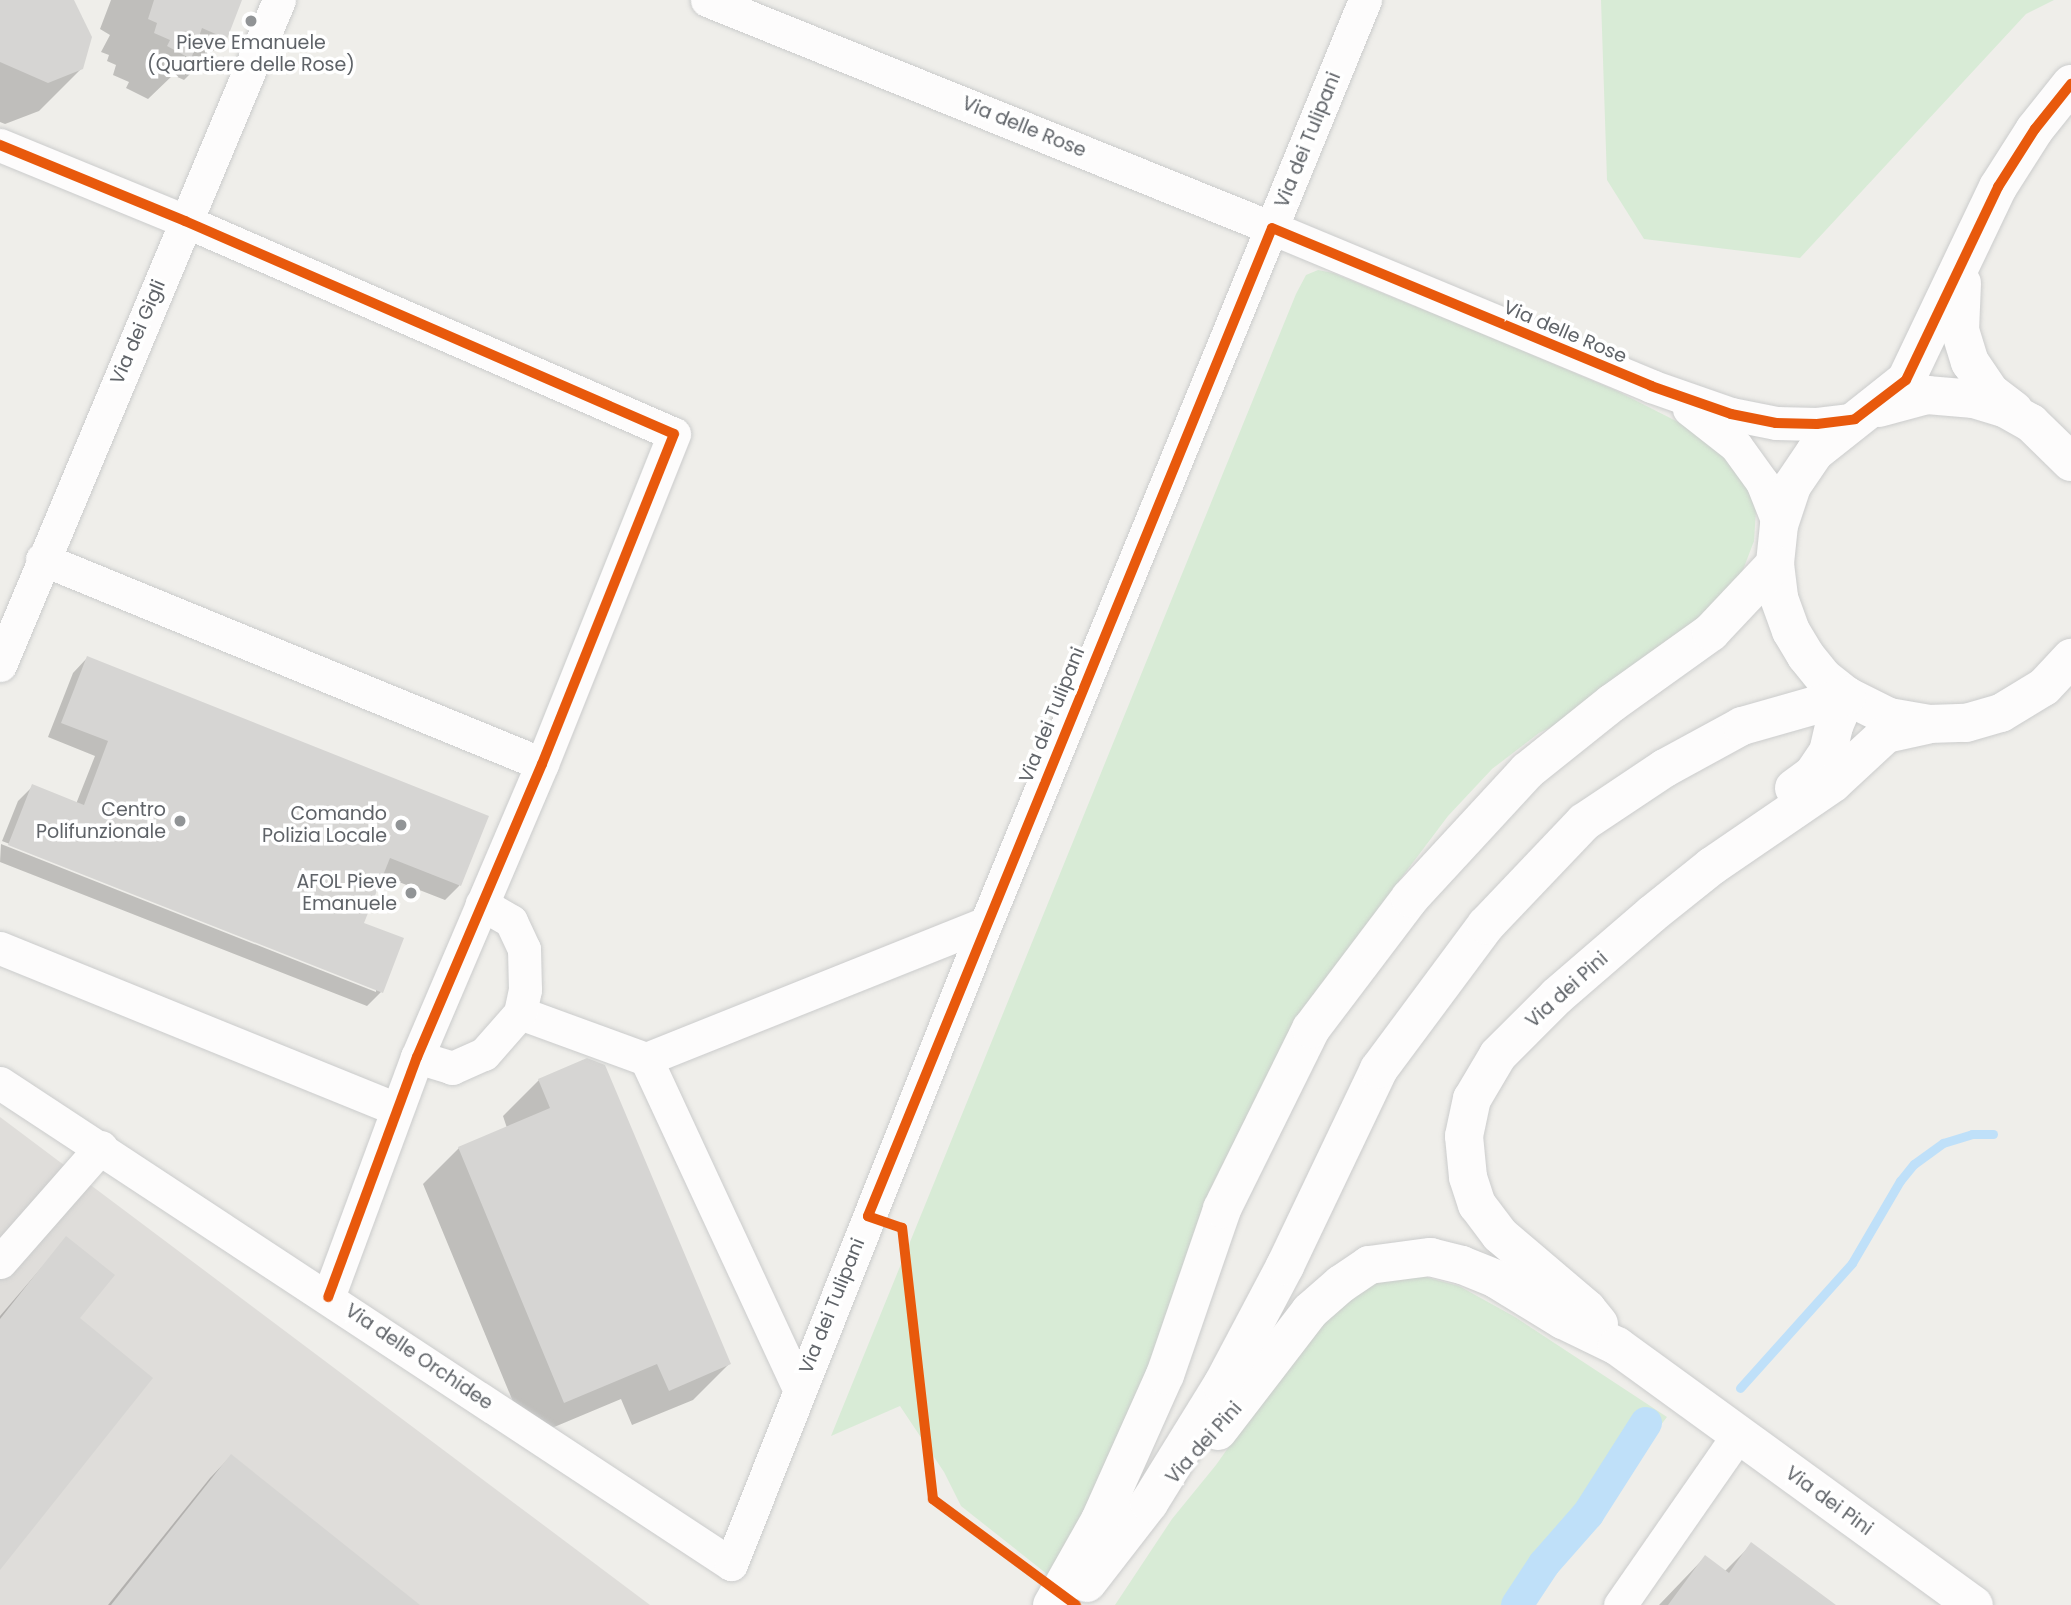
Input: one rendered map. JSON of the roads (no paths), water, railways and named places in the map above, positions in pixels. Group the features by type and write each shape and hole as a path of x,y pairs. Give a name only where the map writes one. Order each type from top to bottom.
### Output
{"main road":[{"path":"2071,84 2035,129 1998,187 1906,380 1815,452 1792,486 1779,525 1775,564 1779,598 1791,631 1812,663 1847,696 1889,717 1929,724 1966,723 2001,713 2044,687 2071,658"},
{"path":"1970,243 1959,298 1959,330 1970,362 1990,392 2068,456"},
{"path":"1854,419 1889,403 1927,395 1951,396 2004,408 2031,423"},
{"path":"1052,1605 1100,1520 1154,1399 1222,1209 1311,1029 1410,898 1527,771 1612,703 1711,632 1775,564"},
{"path":"1069,1605 1149,1503 1222,1385 1285,1266 1379,1069 1486,925 1584,822 1665,768 1742,726 1847,696"},
{"name":"Via dei Pini","path":"1496,1279 1477,1250 1459,1208 1450,1163 1455,1096 1471,1061 1494,1025 1589,935 1645,889 1813,774 1828,752 1834,726 1847,696"},
{"name":"Via dei Pini","path":"1617,1346 1587,1309 1500,1235 1477,1205 1468,1177 1464,1136 1472,1099 1498,1055 1557,996 1652,914 1713,866 1833,783 1886,734 1929,724"},
{"name":"Via dei Pini","path":"1149,1503 1209,1443 1310,1311 1369,1265 1430,1257 1462,1265 1496,1279 1563,1320 1617,1346 1974,1605"}],"street":[{"name":"Via dei Gigli","path":"0,665 42,559 279,0"},
{"name":"Via delle Rose","path":"707,0 1272,228 1651,386 1731,414 1776,423 1817,424 1854,419"},
{"name":"Via dei Tulipani","path":"730,1564 986,923 1365,0"},
{"path":"0,145 185,221 674,434 542,764 417,1057 328,1297"},
{"name":"Via delle Rose","path":"1651,386 1702,417 1736,446 1762,482 1779,525"},
{"path":"42,559 542,764"},
{"path":"417,1057 452,1068 484,1055 520,1013 525,990 524,950 511,921 481,904"},
{"path":"520,1013 646,1059 986,923"},
{"path":"0,948 397,1109"},
{"path":"646,1059 799,1388"},
{"name":"Via delle Orchidee","path":"0,1083 101,1147 730,1564"},
{"path":"0,1262 101,1147"},
{"path":"1619,1605 1738,1435"}],"waterway":[{"path":"1740,1388 1852,1263 1900,1181 1914,1164 1943,1143 1972,1134 1993,1134"},
{"path":"1517,1605 1544,1564 1588,1514 1646,1423"}],"place":[{"name":"Pieve Emanuele (Quartiere delle Rose)","path":"251,21"},
{"name":"Centro Polifunzionale","path":"180,821"},
{"name":"Comando Polizia Locale","path":"401,825"},
{"name":"AFOL Pieve Emanuele","path":"411,893"}]}
